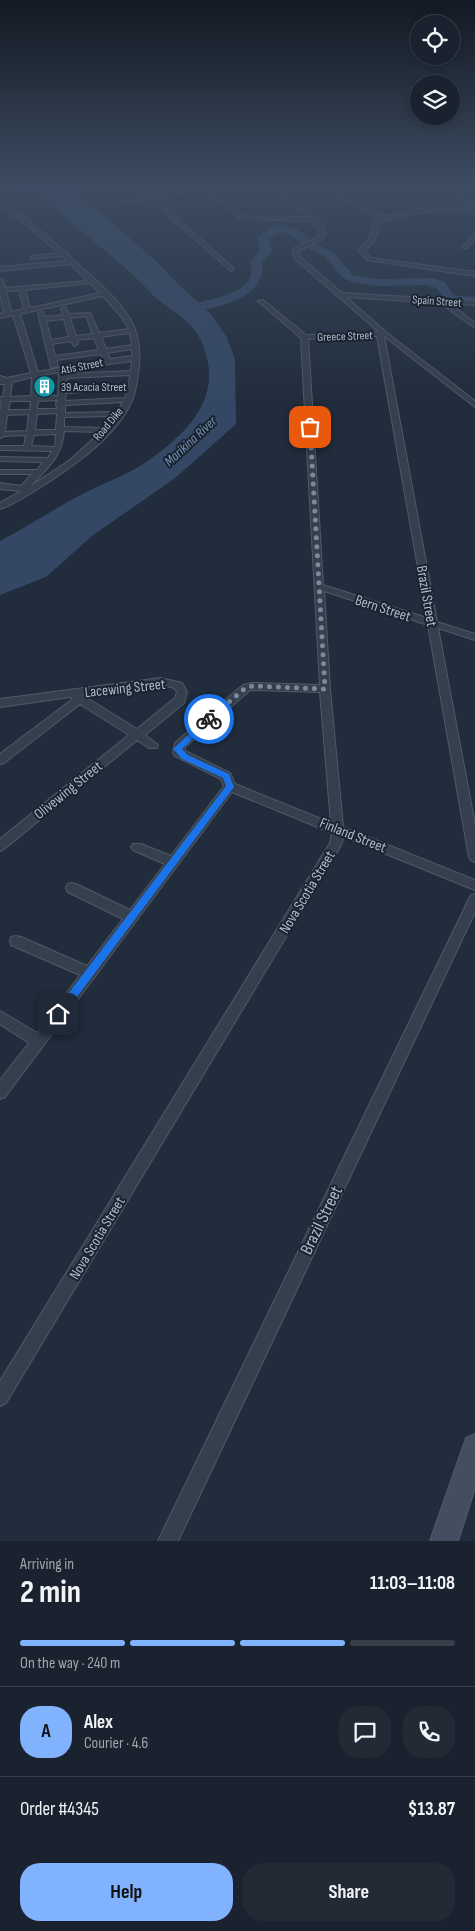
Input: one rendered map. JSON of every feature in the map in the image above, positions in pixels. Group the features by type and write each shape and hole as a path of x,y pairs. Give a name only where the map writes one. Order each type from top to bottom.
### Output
{"street":[{"path":"0,261 57,255"},
{"name":"Road Dike","path":"0,506 4,501 53,476 90,446 128,400 132,387 136,358 135,347 132,331 125,316 90,283 67,255"},
{"path":"215,255 231,269"},
{"path":"296,255 297,258 383,334 475,405"},
{"path":"364,255 378,261 423,269 475,274"},
{"path":"0,269 73,262"},
{"path":"0,276 61,270"},
{"path":"0,285 21,288 50,286 67,281"},
{"path":"67,281 65,316 82,364"},
{"path":"0,285 67,281 90,283 86,289 89,298"},
{"path":"0,285 8,315"},
{"path":"50,286 53,305"},
{"path":"21,288 28,311"},
{"path":"0,316 103,294"},
{"name":"Spain Street","path":"340,295 475,303"},
{"path":"260,301 304,337"},
{"path":"441,301 475,326"},
{"path":"39,308 54,369 60,372 134,373"},
{"path":"16,313 34,376 37,380 34,412 27,448"},
{"path":"42,319 88,314 98,335 101,350 106,361"},
{"path":"48,342 132,331"},
{"name":"Greece Street","path":"304,337 383,334"},
{"name":"Brazil Street","path":"383,334 432,624 475,857"},
{"name":"Nova Scotia Street","path":"0,1398 336,844 339,829 325,689 304,337"},
{"path":"52,358 135,347"},
{"name":"Atis Street","path":"4,382 60,372 82,364 136,358"},
{"path":"0,486 28,489 38,472 50,460 57,449 60,430 60,372"},
{"path":"0,377 4,382 0,435 60,430 105,430"},
{"path":"2,412 34,412 132,387"},
{"path":"4,399 35,399 118,414"},
{"path":"61,404 128,400"},
{"path":"0,448 57,449"},
{"path":"0,460 50,460"},
{"path":"0,472 38,472"},
{"name":"Bern Street","path":"320,587 475,637"},
{"name":"Lacewing Street","path":"0,703 76,696 162,681 178,685 182,692 180,700 136,734"},
{"path":"0,1092 230,787 226,776 179,753 179,746 247,687 325,689"},
{"path":"0,760 76,696 153,745"},
{"name":"Olivewing Street","path":"0,846 136,734"},
{"name":"Finland Street","path":"230,787 475,885"},
{"path":"137,846 174,862"},
{"path":"72,888 132,917"},
{"name":"Brazil Street","path":"168,1541 475,899"},
{"path":"16,941 89,973"},
{"path":"0,1017 38,1041"},
{"path":"444,1541 475,1447"}],"water":[{"name":"Marikina River","path":"111,255 149,255 211,314 226,336 235,359 236,424 174,479 93,535 46,577 0,595 0,541 87,492 122,476 162,450 190,424 200,409 207,393 209,376 207,357 194,329 182,317 155,297"}],"waterway":[{"path":"190,308 208,305 239,294 254,282 257,274 256,262 263,255"},
{"path":"330,255 346,275 356,280 433,282 430,284 441,285 449,298 475,301"}],"way so far":[{"path":"209,719 247,687 325,689 310,427"}],"place":[{"name":"39 Acacia Street","path":"45,387"}],"route":[{"path":"58,1014 230,787 229,779 226,776 185,757 177,749 209,719"}]}
